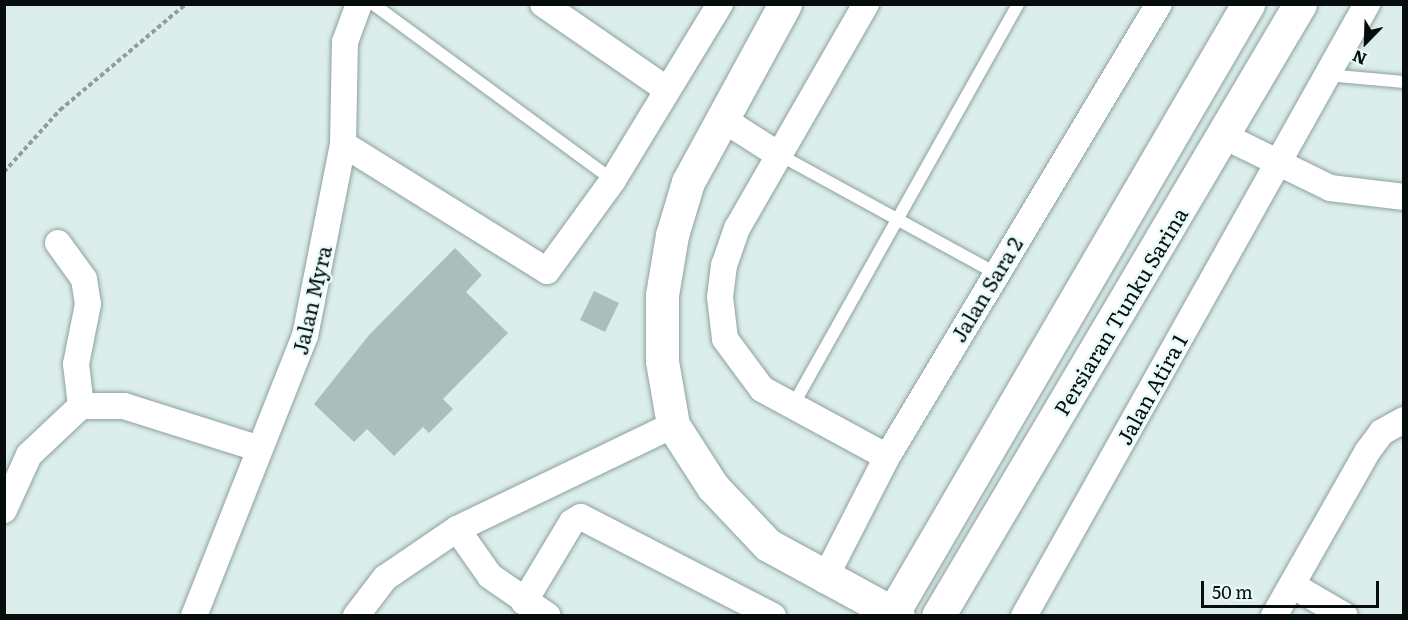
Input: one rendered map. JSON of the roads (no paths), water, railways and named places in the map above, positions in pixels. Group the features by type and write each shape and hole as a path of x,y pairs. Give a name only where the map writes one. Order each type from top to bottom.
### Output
{"street":[{"name":"Jalan Myra","path":"194,615 257,448 305,336 343,144 345,42 359,4"},
{"path":"543,4 666,89"},
{"path":"343,144 547,271 613,180 666,89 720,4"},
{"path":"785,4 688,182 665,275 662,361 673,425 713,487 768,545 824,580 894,614"},
{"path":"866,4 776,153 737,228 723,265 720,297 726,339 742,369 792,407 887,457"},
{"name":"Jalan Sara 2","path":"824,580 887,457 995,273 1159,4"},
{"name":"Persiaran Tunku Sarina","path":"894,614 1248,4"},
{"name":"Persiaran Tunku Sarina","path":"938,615 1224,136 1300,4"},
{"name":"Jalan Atira 1","path":"1024,615 1367,4"},
{"path":"721,118 776,153"},
{"path":"1224,136 1330,188 1404,197"},
{"path":"58,243 84,279 88,304 75,364 81,406"},
{"path":"4,510 29,455 81,406 124,406 257,448"},
{"path":"1274,615 1367,452 1382,432 1404,420"},
{"path":"356,615 385,578 457,529 673,425"},
{"path":"524,602 572,522 581,518 773,615"},
{"path":"457,529 490,576 524,602 548,615"},
{"path":"1292,585 1345,615"}],"lane":[{"path":"373,4 613,180"},
{"path":"792,407 894,217 1018,4"},
{"path":"1327,75 1404,82"},
{"path":"776,153 995,273"}]}
